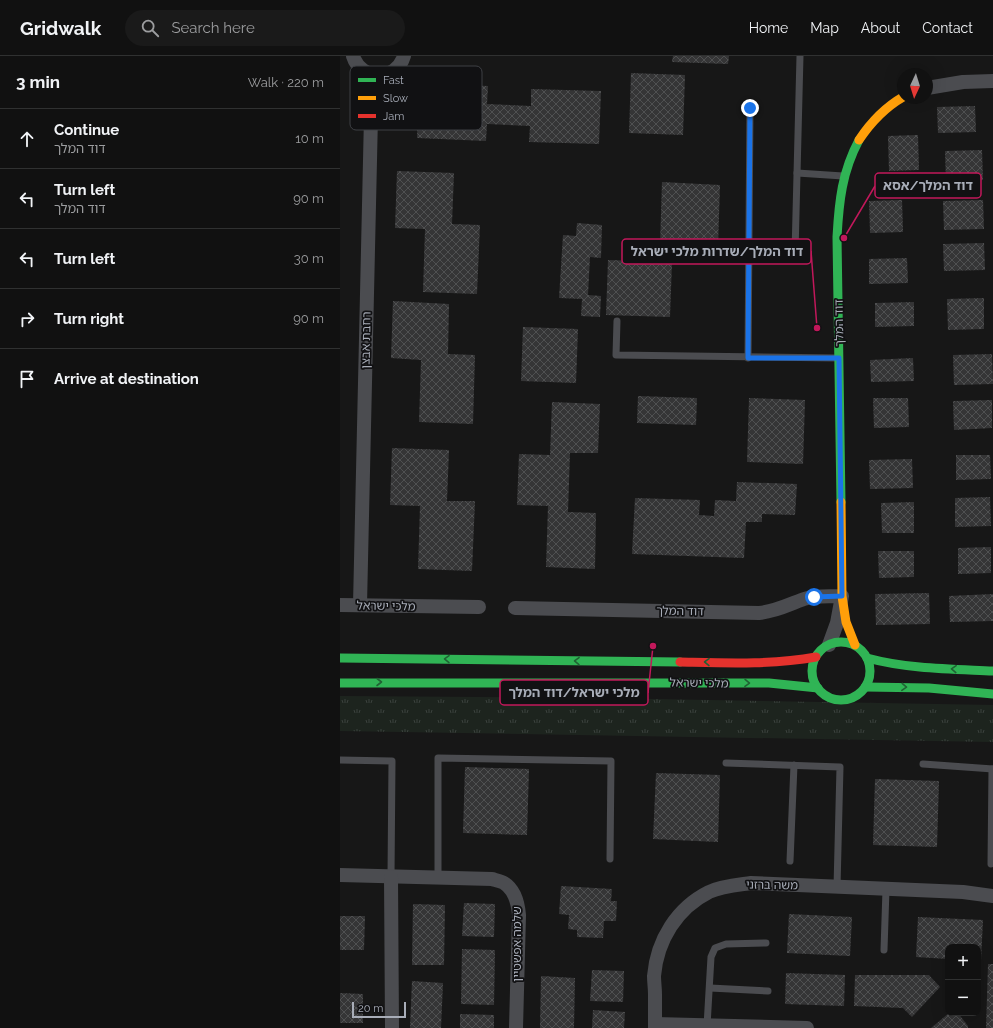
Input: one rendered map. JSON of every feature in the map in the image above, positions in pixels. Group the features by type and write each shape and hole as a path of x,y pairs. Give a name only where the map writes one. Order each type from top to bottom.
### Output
{"street":[{"path":"353,56 358,66"},
{"path":"399,66 404,56"},
{"path":"933,87 963,82 993,81"},
{"name":"דוד המלך","path":"855,645 846,622 842,596 837,237 844,176 855,151 871,123 883,111 897,101"},
{"name":"רחבת אבצן","path":"360,605 371,130"},
{"name":"דוד המלך","path":"515,608 759,613 773,611 814,597 842,596"},
{"name":"דוד המלך","path":"829,645 837,623 842,596"},
{"name":"מלכי ישראל","path":"340,605 479,607"},
{"path":"842,642 855,645 867,658 870,671 869,679 865,688 855,696 842,700 829,697 818,688 814,680 812,671 816,658 821,650 829,645 842,642"},
{"name":"מלכי ישראל","path":"340,658 768,663 816,658"},
{"path":"867,658 885,663 908,666 993,671"},
{"name":"מלכי ישראל","path":"340,682 746,683 787,684 818,688"},
{"path":"865,688 924,688 993,694"},
{"name":"שלמה אפשטיין","path":"340,876 492,879 504,882 512,890 518,901 519,914 516,1028"},
{"path":"390,877 392,1028"},
{"name":"משה ברזני","path":"655,1026 654,976 659,952 671,925 678,916 692,903 709,892 728,886 751,883 963,892 993,896"},
{"path":"655,1026 807,1028"}],"lane":[{"path":"795,253 800,56"},
{"path":"748,358 750,108"},
{"path":"797,173 844,176"},
{"path":"616,321 616,355 748,358 839,358"},
{"path":"438,878 438,758 611,761 610,859"},
{"path":"340,760 392,761 390,877"},
{"path":"726,763 840,767 837,887"},
{"path":"923,764 992,769 991,864"},
{"path":"790,861 794,765"},
{"path":"884,950 886,889"},
{"path":"707,1026 711,957 715,948 726,944 766,943"},
{"path":"710,988 768,991"}],"green space":[{"path":"340,696 597,698 993,705 993,742 340,731"}],"building":[{"path":"673,56 729,56 728,64 672,62"},
{"path":"631,73 685,75 683,135 629,133"},
{"path":"482,86 488,86 487,104 531,106 531,89 601,91 599,144 529,142 530,126 487,124 486,141 417,138 417,130 482,130"},
{"path":"975,106 976,132 938,133 937,107"},
{"path":"918,135 919,170 889,171 888,136"},
{"path":"982,150 983,180 946,182 945,151"},
{"path":"397,171 454,173 452,224 480,225 477,294 423,292 425,229 395,228"},
{"path":"662,182 720,185 718,247 660,245"},
{"path":"902,200 903,232 870,233 869,201"},
{"path":"983,200 984,229 944,230 943,201"},
{"path":"577,223 602,225 601,258 590,257 588,295 601,296 600,317 581,316 582,299 559,298 563,235 576,236"},
{"path":"984,243 985,270 944,271 943,244"},
{"path":"907,258 908,283 869,284 869,259"},
{"path":"608,260 672,262 670,317 606,315"},
{"path":"984,298 984,329 948,330 947,299"},
{"path":"393,301 449,304 448,354 475,355 473,424 419,422 421,360 391,358"},
{"path":"914,302 914,326 875,327 875,303"},
{"path":"523,327 578,329 576,383 521,381"},
{"path":"992,354 993,384 954,385 953,355"},
{"path":"913,358 914,381 871,382 870,360"},
{"path":"638,396 697,398 696,425 637,423"},
{"path":"749,398 805,400 803,464 747,462"},
{"path":"873,398 908,398 909,427 874,428"},
{"path":"992,400 992,428 954,430 953,401"},
{"path":"552,402 600,404 598,453 570,453 568,512 596,513 595,569 546,567 548,506 517,505 519,454 550,455"},
{"path":"392,448 449,450 447,501 475,501 472,571 418,569 420,506 390,505"},
{"path":"956,455 990,455 991,479 956,480"},
{"path":"912,459 913,488 870,489 869,460"},
{"path":"737,482 797,484 795,515 762,514 762,522 746,522 744,558 632,554 635,498 700,500 699,515 714,516 715,500 736,501"},
{"path":"990,497 991,526 955,527 955,498"},
{"path":"914,502 914,533 882,533 881,503"},
{"path":"991,547 991,573 958,574 958,548"},
{"path":"878,551 914,551 914,577 879,578"},
{"path":"929,593 930,624 876,625 875,594"},
{"path":"993,594 993,621 950,622 949,596"},
{"path":"465,767 529,769 527,835 463,833"},
{"path":"656,773 720,775 718,842 653,839"},
{"path":"875,779 939,781 937,847 873,845"},
{"path":"561,886 612,889 611,901 617,901 616,921 604,921 603,938 577,937 577,930 568,929 569,915 559,914"},
{"path":"464,903 495,904 494,937 462,936"},
{"path":"413,904 445,905 444,965 412,965"},
{"path":"789,914 852,917 850,956 787,953"},
{"path":"340,916 365,916 364,950 340,950"},
{"path":"918,917 983,920 981,960 981,944 945,944 945,959 916,957"},
{"path":"462,949 495,950 494,1005 461,1004"},
{"path":"988,964 993,964 993,1028 986,1028"},
{"path":"592,970 624,971 623,1002 590,1001"},
{"path":"786,973 845,975 844,1006 785,1004"},
{"path":"855,975 929,975 940,987 912,1017 903,1008 854,1006"},
{"path":"541,976 575,978 574,1028 540,1028"},
{"path":"412,981 443,983 441,1028 410,1028"},
{"path":"340,993 363,994 363,1023 340,1023"},
{"path":"593,1010 625,1012 624,1028 592,1028"},
{"path":"460,1014 494,1015 494,1028 460,1028"},
{"path":"945,1016 960,1016 968,1026 968,1028 931,1028"}],"traffic: fast":[{"path":"841,502 837,237 842,187 853,152 859,140"},
{"path":"841,642 852,644 862,650 868,660 870,671 868,682 862,692 852,698 841,700 830,698 820,692 814,682 812,671 814,660 820,650 830,644 841,642"},
{"path":"340,658 680,662"},
{"path":"867,658 882,662 914,666 993,671"},
{"path":"340,683 769,683 818,688"},
{"path":"865,687 929,688 993,694"}],"traffic: slow":[{"path":"859,140 878,116 897,101"},
{"path":"841,502 842,596 846,622 855,645"}],"traffic: jam":[{"path":"680,662 765,662 799,660 816,657"}],"place":[{"name":"דוד המלך/אסא","path":"844,238"},
{"name":"דוד המלך/שדרות מלכי ישראל","path":"817,328"},
{"name":"מלכי ישראל/דוד המלך","path":"653,646"}],"route":[{"path":"750,108 748,358 839,358 842,596 814,597"}]}
